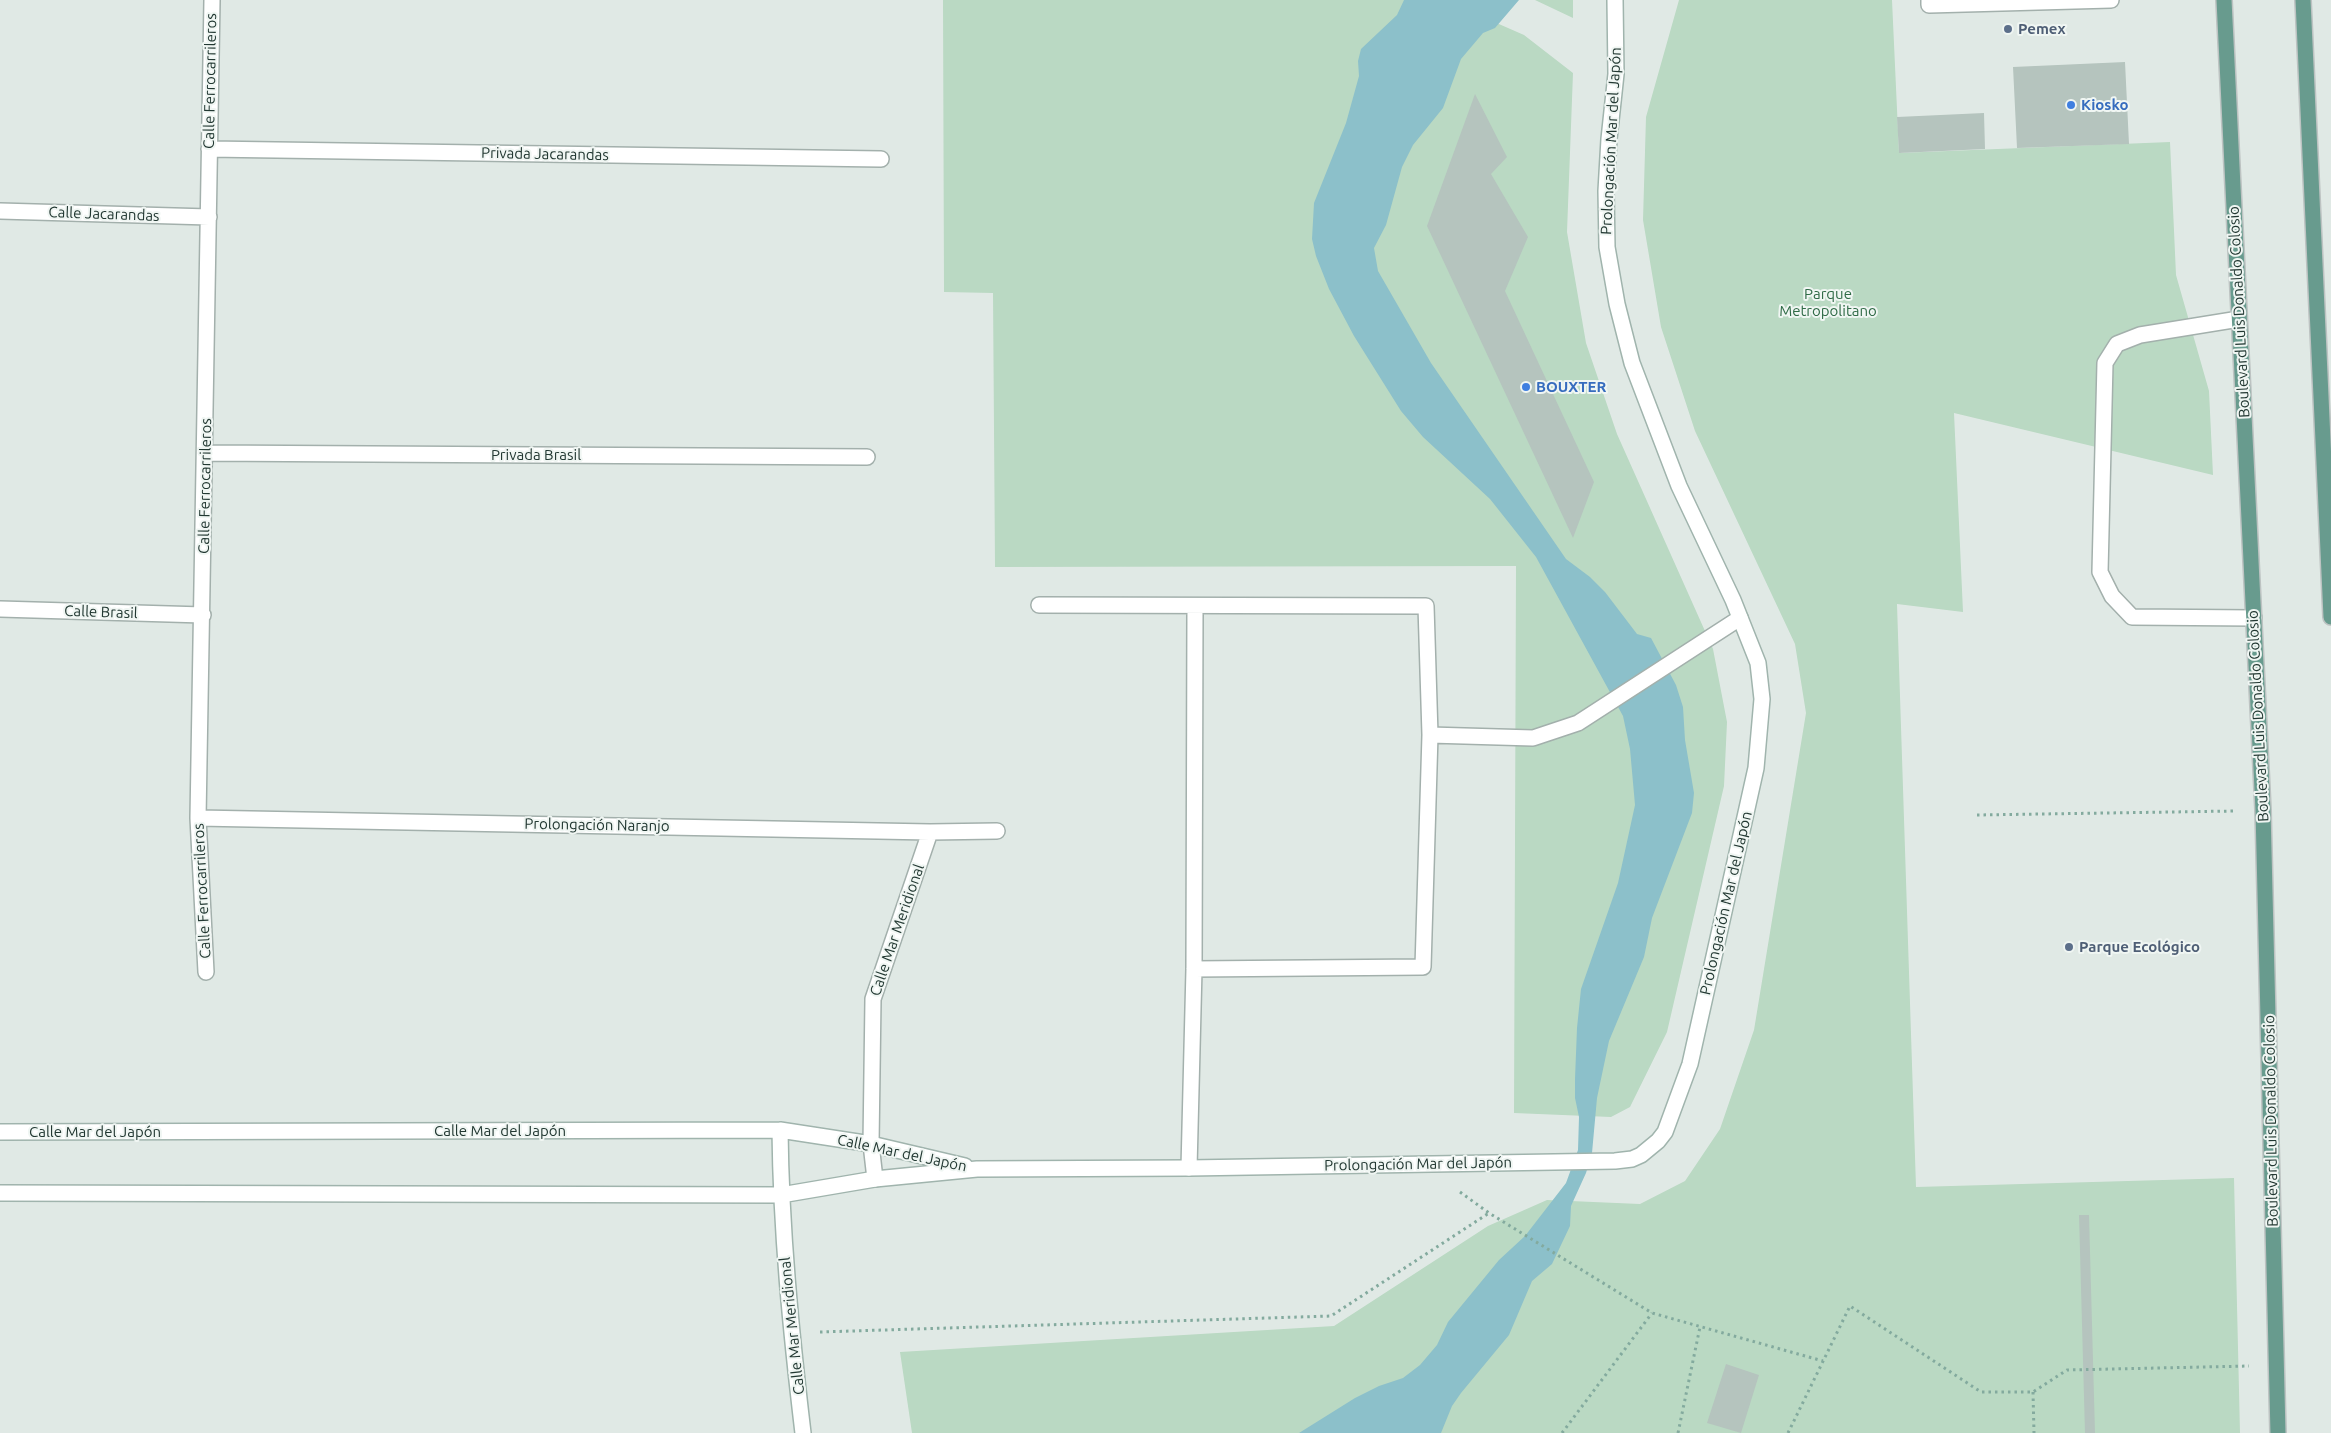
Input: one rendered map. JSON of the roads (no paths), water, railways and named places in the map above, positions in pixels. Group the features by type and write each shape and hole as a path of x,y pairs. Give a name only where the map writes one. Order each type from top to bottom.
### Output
{"main road":[{"name":"Boulevard Luis Donaldo Colosio","path":"2224,0 2263,810 2278,1433"},
{"path":"2303,0 2331,617"}],"street":[{"name":"Calle Ferrocarrileros","path":"206,972 198,818 212,0"},
{"name":"Prolongación Mar del Japón","path":"977,1169 1189,1168 1602,1161 1632,1159 1641,1155 1658,1141 1665,1132 1690,1064 1756,768 1761,690 1758,663 1740,618 1679,486 1632,363 1617,304 1607,247 1606,192 1608,139 1616,74 1615,0"},
{"path":"1929,0 1929,5 2112,0"},
{"name":"Privada Jacarandas","path":"209,149 882,159"},
{"name":"Calle Jacarandas","path":"0,211 209,217"},
{"path":"2240,320 2140,335 2117,344 2105,362 2100,572 2112,596 2132,618 2254,618"},
{"name":"Privada Brasil","path":"205,453 867,457"},
{"path":"1039,605 1426,606 1430,735 1423,967 1194,969"},
{"path":"1189,1168 1194,969 1195,606"},
{"name":"Calle Brasil","path":"0,609 202,615"},
{"path":"1430,735 1533,738 1578,723 1740,618"},
{"name":"Prolongación Naranjo","path":"198,818 930,832 997,831"},
{"name":"Calle Mar Meridional","path":"875,1179 871,1144 873,999 930,832"},
{"name":"Calle Mar Meridional","path":"780,1130 781,1195 791,1333 803,1433"},
{"name":"Calle Mar del Japón","path":"0,1132 780,1130 871,1144 977,1169"},
{"name":"Calle Mar del Japón","path":"0,1193 781,1195 875,1179 977,1169"}],"water":[{"path":"1404,0 1519,0 1495,28 1483,33 1461,59 1443,108 1413,145 1402,167 1386,225 1374,248 1378,271 1431,363 1566,559 1590,577 1605,592 1637,634 1651,638 1676,685 1683,707 1685,740 1694,793 1692,813 1652,918 1644,957 1609,1041 1597,1098 1592,1153 1586,1173 1571,1206 1570,1226 1552,1264 1532,1281 1509,1335 1461,1393 1452,1406 1441,1433 1299,1433 1355,1398 1379,1386 1403,1378 1420,1365 1437,1345 1448,1322 1499,1260 1525,1236 1566,1183 1578,1150 1579,1117 1575,1098 1575,1079 1581,989 1618,883 1635,805 1630,749 1623,716 1536,557 1490,499 1423,437 1401,411 1354,336 1329,289 1316,256 1312,239 1314,203 1346,123 1359,76 1358,61 1361,49 1397,15"}],"place":[{"name":"Pemex","path":"2008,29"},
{"name":"Kiosko","path":"2071,105"},
{"name":"BOUXTER","path":"1526,387"},
{"name":"Parque Ecológico","path":"2069,947"}],"park label":[{"name":"Parque Metropolitano","path":"1828,302"}]}
